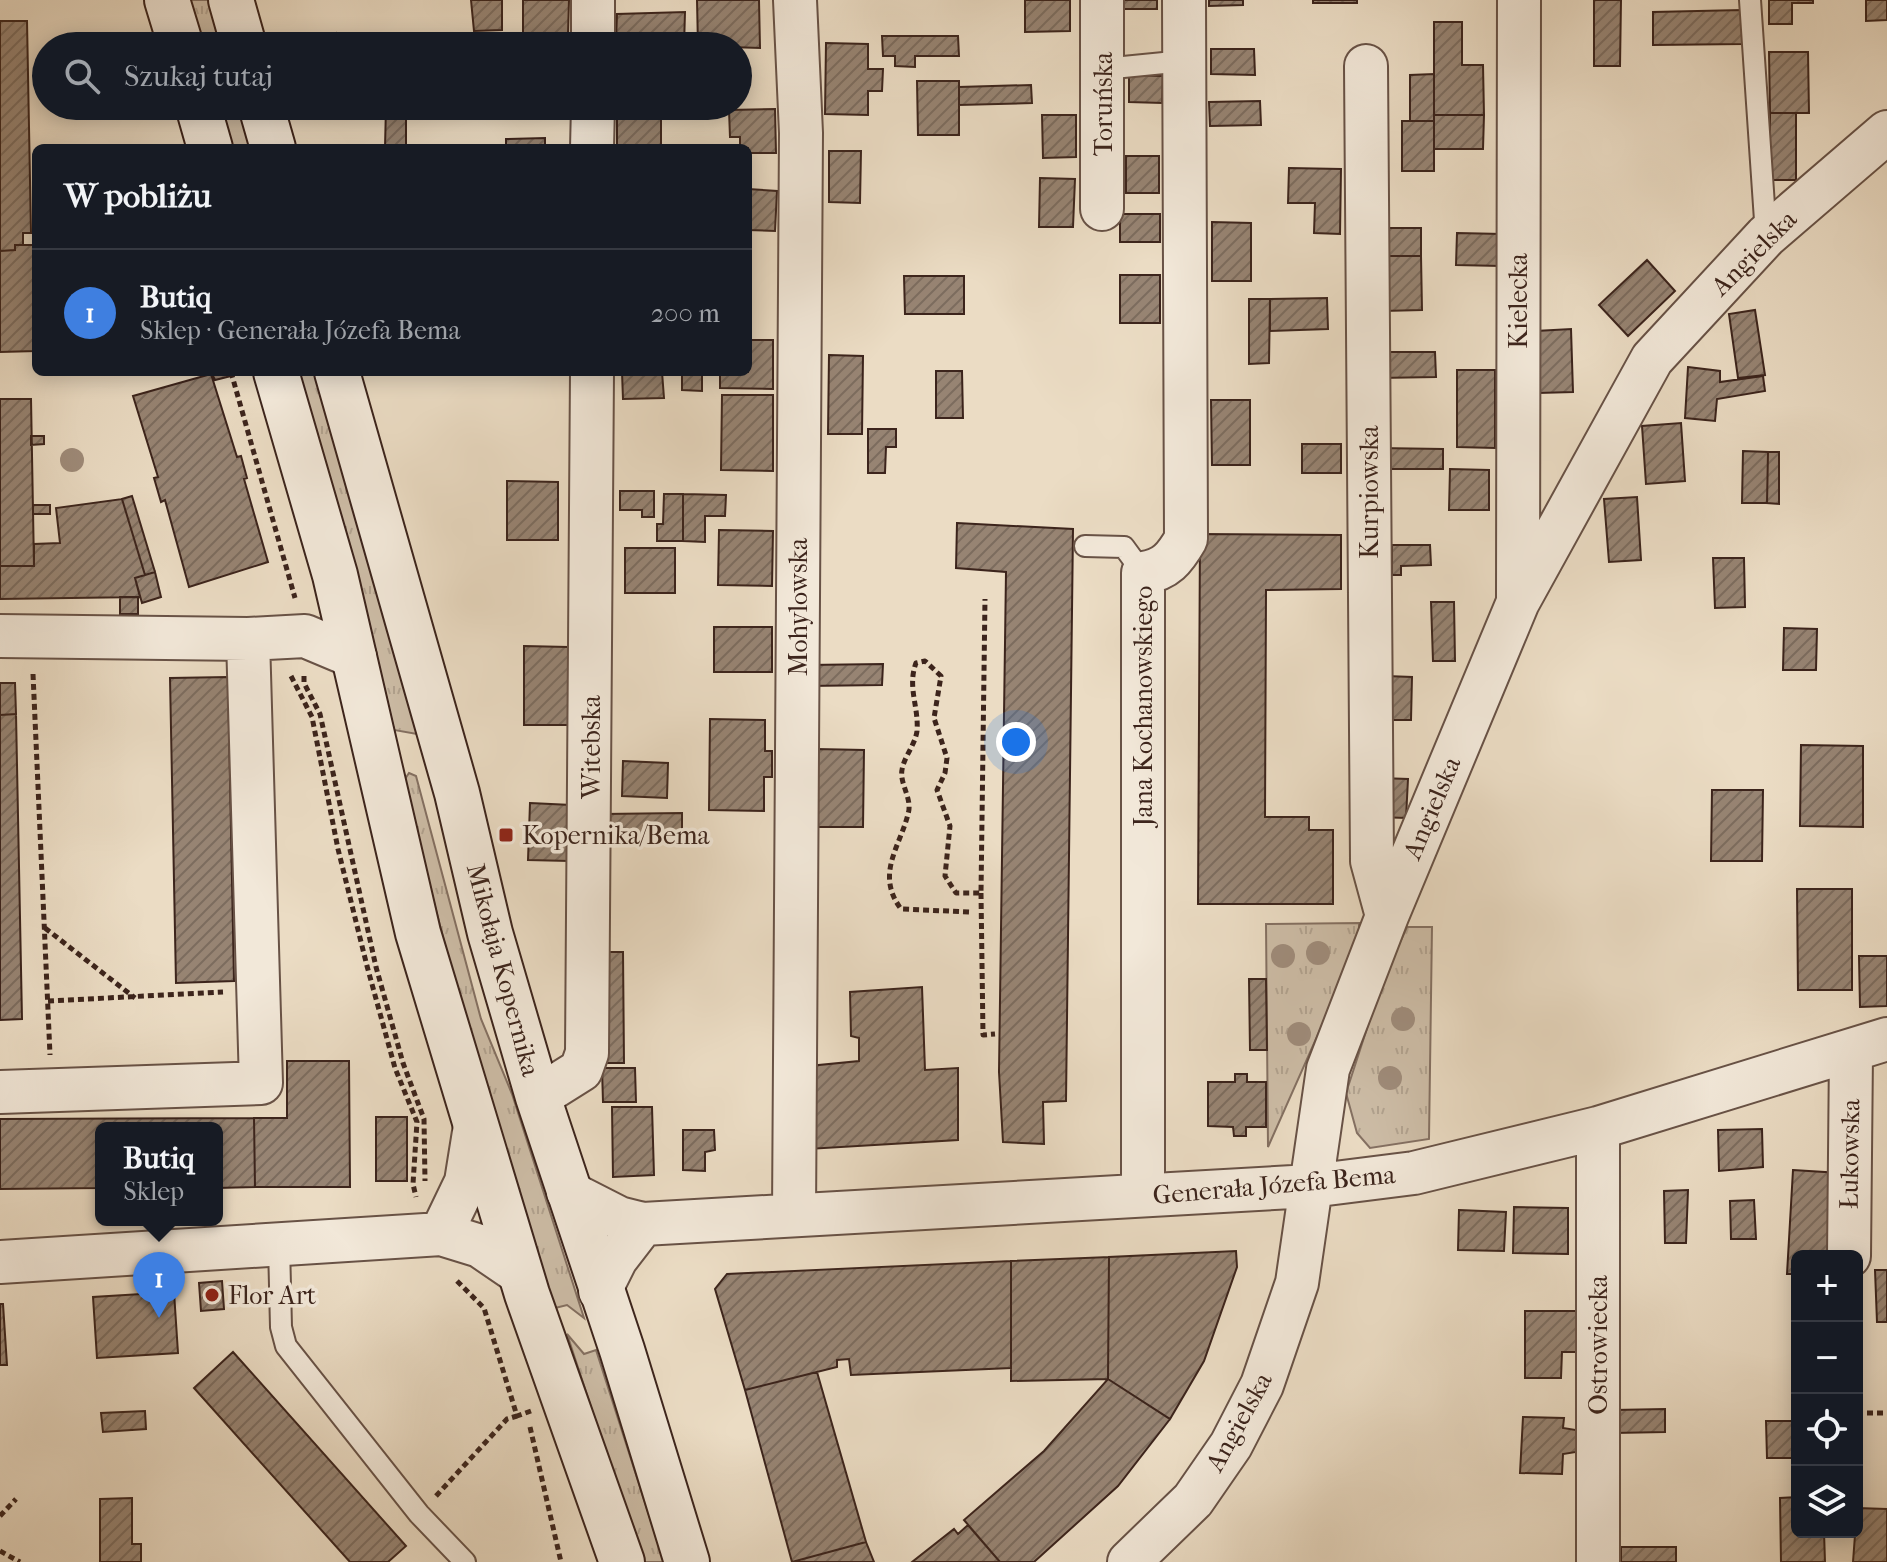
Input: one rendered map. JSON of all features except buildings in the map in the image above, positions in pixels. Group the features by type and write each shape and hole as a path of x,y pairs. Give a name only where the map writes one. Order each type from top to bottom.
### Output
{"main road":[{"path":"167,0 177,32"},
{"path":"231,0 240,32"},
{"path":"202,120 209,144"},
{"path":"265,120 272,144"},
{"path":"277,376 335,575 418,933 521,1274 622,1562"},
{"name":"Mikołaja Kopernika","path":"338,376 457,793 490,933 538,1097 622,1350 687,1562"},
{"path":"384,788 385,777 392,768 412,759 433,764 457,793"}],"street":[{"path":"593,0 593,32"},
{"name":"Mohylowska","path":"794,1215 801,133 795,0"},
{"name":"Toruńska","path":"1102,0 1102,209"},
{"name":"Jana Kochanowskiego","path":"1143,1195 1143,573 1157,571 1174,560 1186,539 1184,0"},
{"name":"Kielecka","path":"1518,602 1519,0"},
{"name":"Kurpiowska","path":"1366,66 1372,861 1387,916"},
{"path":"592,144 593,120"},
{"name":"Angielska","path":"1129,1562 1193,1500 1215,1470 1245,1422 1277,1347 1297,1283 1328,1069 1387,916 1518,602 1652,359 1766,236 1887,132"},
{"name":"Witebska","path":"538,1097 581,1070 587,1053 592,376"},
{"path":"300,636 335,575"},
{"path":"16,636 248,639 300,636 355,657"},
{"path":"0,1092 261,1083 248,639"},
{"name":"Generała Józefa Bema","path":"568,1192 619,1218 643,1224 1311,1186 1414,1173 1598,1128 1869,1046"},
{"name":"Łukowska","path":"1850,1250 1869,1046"},
{"path":"433,1235 466,1182 475,1126"},
{"name":"Ostrowiecka","path":"1598,1128 1598,1562"},
{"path":"600,1291 616,1259 643,1224"},
{"path":"0,1262 433,1235 480,1246 521,1274"}],"lane":[{"path":"1750,0 1766,236"},
{"path":"1103,69 1184,61"},
{"path":"1085,546 1124,547 1143,573"},
{"path":"279,1245 281,1327 286,1346 419,1514 465,1562"}],"path":[{"path":"232,376 296,603 300,636 291,681 312,717 338,849 367,966 395,1068 417,1122 413,1184 433,1235 426,1263 464,1285 484,1308 517,1416"},
{"path":"985,599 981,893 983,1035 995,1034"},
{"path":"16,636 44,928 51,1088"},
{"path":"969,912 901,909 892,886 893,849 910,810 902,777 917,733 911,677 916,663 925,661 941,676 934,718 947,758 937,790 950,826 945,876 956,893 981,893"},
{"path":"44,928 136,998"},
{"path":"48,1001 258,989"},
{"path":"419,1514 507,1419 539,1408"},
{"path":"1863,1413 1887,1413"},
{"path":"0,1516 16,1499"},
{"path":"0,1551 20,1562"}],"green space":[{"path":"190,0 210,0 219,32 200,32"},
{"path":"225,120 245,120 252,144 232,144"},
{"path":"299,376 319,376 417,734 394,730 369,623"},
{"path":"409,773 416,776 481,1019 512,1094 584,1318 567,1305 555,1308 534,1243 454,980 405,779"},
{"path":"1359,923 1359,942 1268,1147 1266,924"},
{"path":"1407,927 1432,927 1429,1139 1370,1148 1357,1133 1346,1093 1383,979"},
{"path":"567,1334 584,1354 596,1350 664,1562 642,1562"}],"place":[{"name":"Kopernika/Bema","path":"506,835"},
{"name":"Flor Art","path":"212,1295"},
{"name":"Butiq","path":"159,1318"}]}
